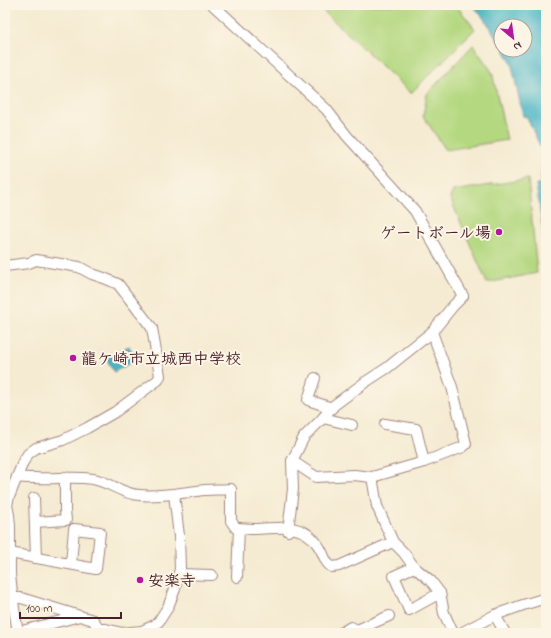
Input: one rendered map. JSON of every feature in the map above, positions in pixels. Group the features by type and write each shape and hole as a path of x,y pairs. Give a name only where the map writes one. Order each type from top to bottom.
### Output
{"street":[{"path":"213,5 326,109 347,136 415,212 463,296 432,332 387,368 364,383 332,408 304,437 292,461 293,489 288,529"},
{"path":"5,266 29,263 36,260 79,267 92,274 118,284 152,328 160,376 158,380 115,412 87,428 63,440 36,448 29,452 23,462 6,505 10,526 8,574 18,633 80,616"},
{"path":"292,461 316,477 354,475 372,477 424,462 463,447 466,444 452,387 432,332"},
{"path":"315,378 308,400 332,408"},
{"path":"323,418 352,425"},
{"path":"385,424 416,429 424,462"},
{"path":"17,477 65,477 96,480 129,494 143,496 174,494 199,490 231,489 230,520 236,528 288,529 301,531 314,540 322,552 327,564 332,567 339,566 393,542"},
{"path":"35,522 66,520 65,477"},
{"path":"372,477 377,506 393,542 404,553 414,567 431,581 440,593 444,613 453,633"},
{"path":"86,633 104,631 122,633 142,631 155,626 168,608 180,569 180,547 174,494"},
{"path":"34,498 36,558"},
{"path":"237,577 239,528"},
{"path":"9,548 36,558 71,564"},
{"path":"414,567 394,576 409,610 440,593"},
{"path":"179,574 212,575"},
{"path":"13,598 22,598 93,620 104,631"},
{"path":"461,633 495,615 546,598"},
{"path":"495,615 506,633"},
{"path":"341,633 351,627 356,630 389,616"}],"green space":[{"path":"317,5 456,5 475,29 411,93"},
{"path":"473,45 492,72 507,140 446,150 423,116 427,94"},
{"name":"ゲートボール場","path":"528,179 537,273 487,283 450,198 453,191"}],"water":[{"path":"473,5 546,5 546,151 542,151 527,117 523,116 511,62 509,58 533,58 533,18 493,18 493,32"},
{"path":"546,155 546,250 536,184 541,184 542,156"},
{"path":"129,346 136,360 114,372 106,358"}],"place":[{"name":"ゲートボール場","path":"499,232"},
{"name":"龍ケ崎市立城西中学校","path":"73,358"},
{"name":"安楽寺","path":"140,580"}]}
